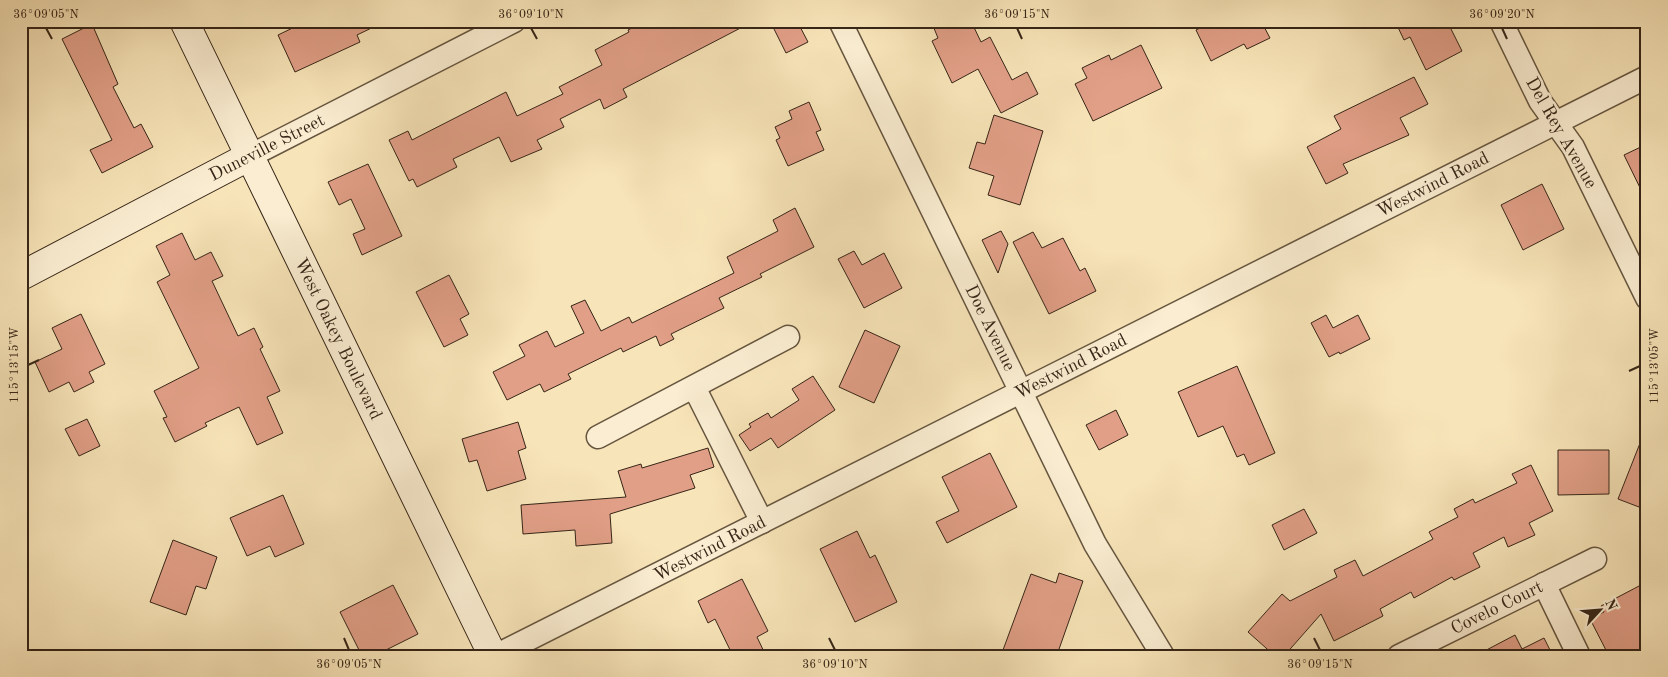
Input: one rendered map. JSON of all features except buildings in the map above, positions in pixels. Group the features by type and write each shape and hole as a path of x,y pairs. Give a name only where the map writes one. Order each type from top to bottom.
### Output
{"main road":[{"name":"West Oakey Boulevard","path":"184,21 494,656"},
{"name":"Duneville Street","path":"21,276 250,156"}],"street":[{"name":"Duneville Street","path":"250,156 514,21"},
{"name":"Doe Avenue","path":"840,21 1095,544 1163,656"},
{"name":"Del Rey Avenue","path":"1501,21 1540,101 1573,147 1647,298"},
{"name":"Westwind Road","path":"494,656 1647,77"},
{"path":"598,436 788,337"},
{"path":"694,386 762,522"},
{"name":"Covelo Court","path":"1399,656 1595,560"},
{"path":"1544,584 1579,656"}]}
